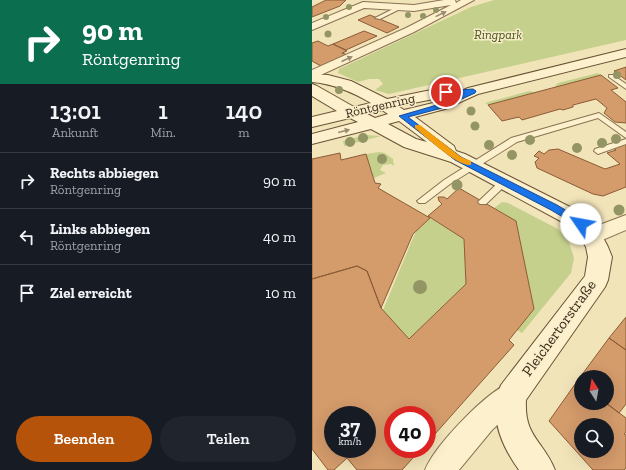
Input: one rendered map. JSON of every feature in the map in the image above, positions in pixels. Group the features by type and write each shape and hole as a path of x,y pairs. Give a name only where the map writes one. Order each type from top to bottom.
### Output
{"main road":[{"name":"Röntgenring","path":"312,122 428,94 473,91 626,53"},
{"name":"Pleichertorstraße","path":"312,76 327,79 372,97 402,116 466,162 573,218 593,236 600,257 596,280 511,396"},
{"name":"Pleichertorstraße","path":"312,89 326,99 376,123 410,142 466,162"},
{"path":"312,89 314,97 312,108"},
{"name":"Röntgenring","path":"312,139 440,106 473,91"},
{"path":"511,396 509,409 513,431 522,448 539,470"}],"street":[{"path":"312,28 364,3 399,8 414,8 469,0"},
{"path":"312,76 420,24 456,2"},
{"path":"414,8 420,24"},
{"path":"593,236 626,222"},
{"path":"440,470 482,420 511,396"}],"lane":[{"path":"378,18 399,8"},
{"path":"611,76 626,87"},
{"path":"422,201 447,182 466,162 514,140 599,114 626,136"},
{"path":"598,151 626,141"},
{"path":"483,202 504,182"}],"green space":[{"name":"Ringpark","path":"494,0 626,0 626,40 389,94 375,90 383,84 379,79 369,79 358,82 338,73 339,69 471,7"},
{"path":"598,73 601,75 556,88 555,86 558,83"},
{"path":"529,91 539,93 488,105 485,103"},
{"path":"366,135 381,136 344,146 343,141"},
{"path":"379,152 385,153 393,159 394,166 391,164 383,165 380,170 386,173 374,178 366,154"},
{"path":"502,202 508,203 558,229 569,242 574,258 571,273 522,333 517,330 534,308 516,221 494,208"},
{"path":"430,218 464,239 466,284 409,339 383,310 416,231"}],"building":[{"path":"326,0 346,0 340,6 312,17 312,7"},
{"path":"370,15 399,27 387,33 358,20"},
{"path":"364,31 377,36 346,50 333,44"},
{"path":"318,41 328,46 333,44 347,51 342,53 348,55 324,66 319,65 312,61 312,43"},
{"path":"626,67 626,80 614,71"},
{"path":"601,75 618,88 611,90 626,102 626,123 615,122 604,113 607,108 596,99 573,105 573,107 563,110 560,109 522,120 519,117 502,121 488,105"},
{"path":"626,144 626,187 603,196 593,194 537,168 535,162 539,158 534,156 539,151 544,154 549,150 558,149 605,169 620,164 607,153 616,150 613,148"},
{"path":"340,153 341,160 366,154 375,183 381,184 378,188 430,218 413,234 381,308 367,271 357,266 312,279 312,159"},
{"path":"459,188 516,221 534,309 509,340 514,345 436,433 436,406 384,406 384,458 413,458 402,470 357,470 347,458 334,470 328,470 312,449 312,279 357,266 367,271 381,308 409,339 466,284 464,239 428,216 442,204 438,197 444,197 447,199"},
{"path":"626,317 626,350 609,338"},
{"path":"609,338 626,350 626,404 619,413 614,409 614,370 585,370"},
{"path":"574,386 574,410 614,409 626,418 626,432 624,434 626,435 626,468 624,470 593,470 582,458 614,458 614,418 574,418 574,449 549,421"}],"slow traffic":[{"path":"417,127 458,158 468,163"}],"route":[{"path":"446,92 473,91 440,106 402,116 458,158 573,218 581,224"}]}
